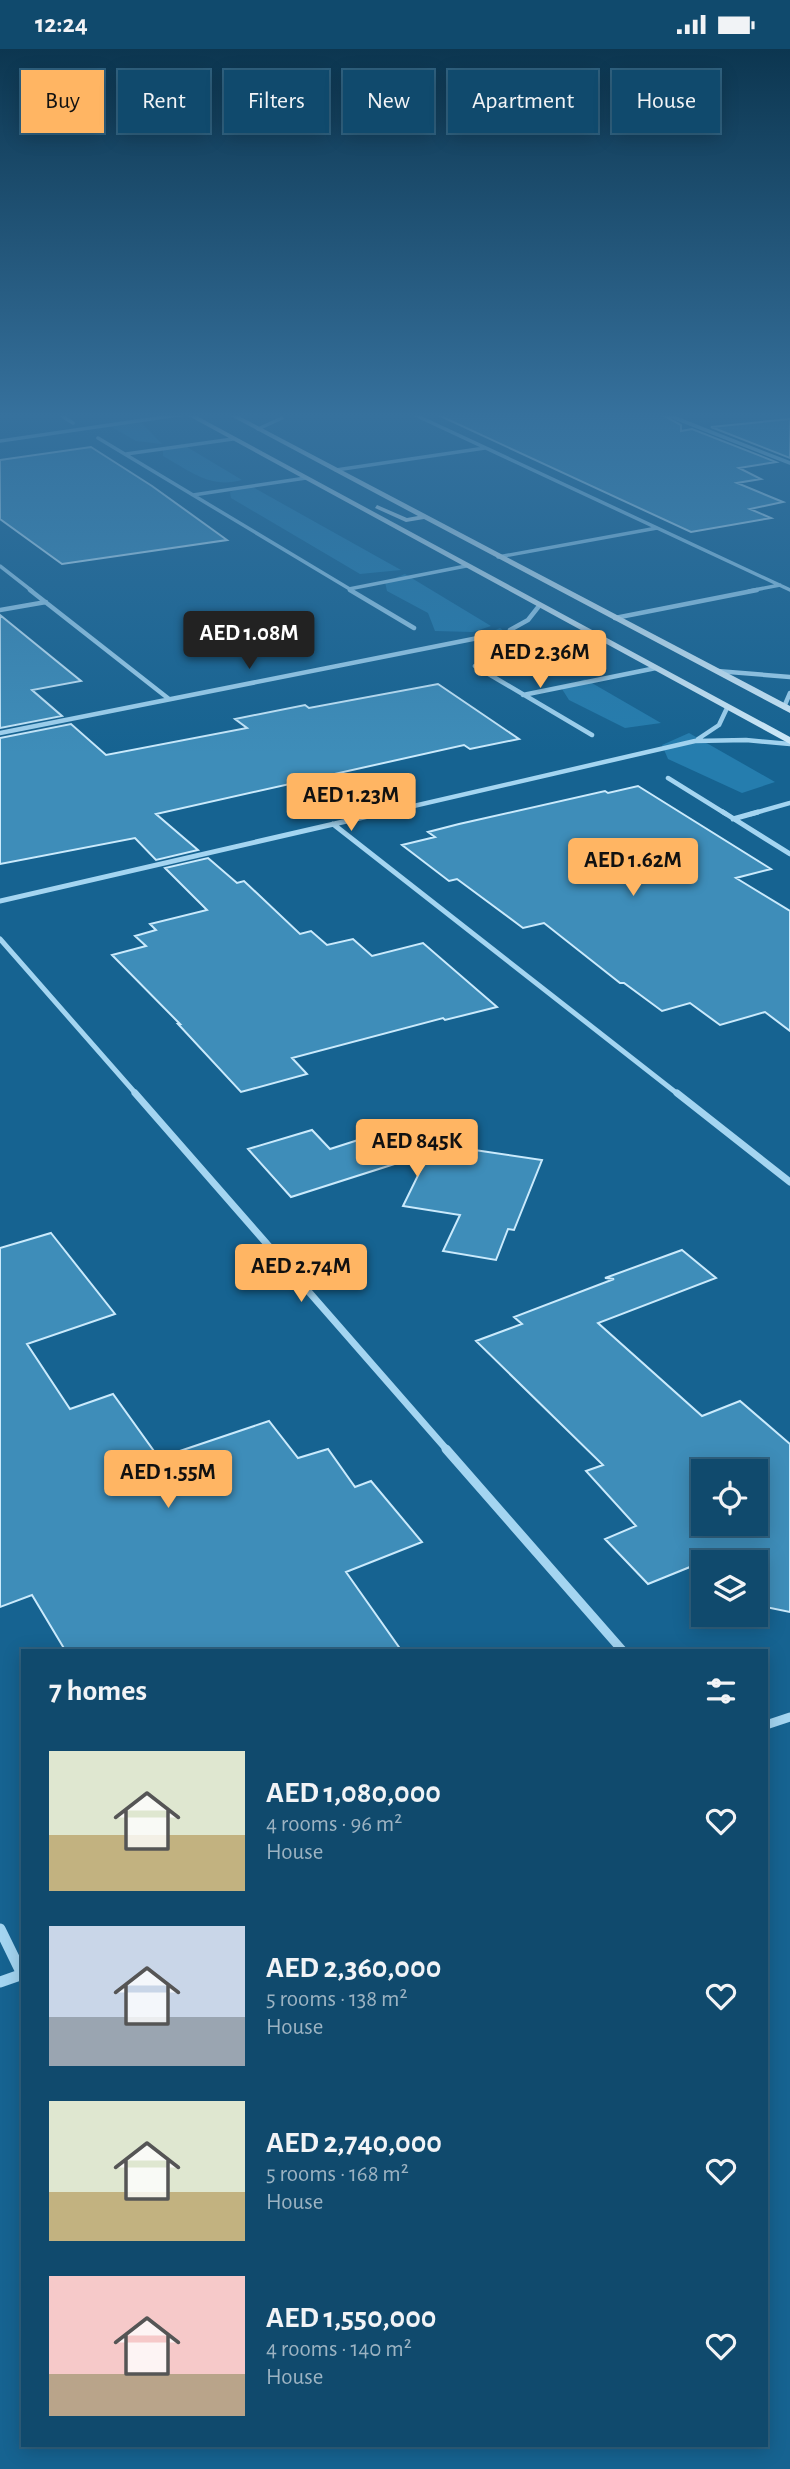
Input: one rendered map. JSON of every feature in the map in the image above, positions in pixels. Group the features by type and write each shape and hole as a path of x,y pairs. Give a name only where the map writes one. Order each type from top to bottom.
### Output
{"main road":[{"path":"395,527 790,743"},
{"path":"442,527 787,709"}],"street":[{"path":"246,527 414,628"},
{"path":"498,557 657,528 790,590"},
{"path":"0,566 170,699"},
{"path":"349,589 466,566"},
{"path":"615,618 780,585"},
{"path":"0,610 46,602"},
{"path":"503,633 528,620 538,606"},
{"path":"0,733 503,633 591,633"},
{"path":"475,666 592,735"},
{"path":"523,695 656,668"},
{"path":"713,670 790,677"},
{"path":"787,709 790,692"},
{"path":"695,741 719,725 727,708"},
{"path":"0,901 695,741 790,743"},
{"path":"668,778 790,854"},
{"path":"733,819 790,803"},
{"path":"333,824 790,1182"},
{"path":"0,939 621,1649"},
{"path":"768,1724 790,1717"},
{"path":"0,1929 21,1972"},
{"path":"0,1982 21,1974"}],"shaded area":[{"path":"280,527 324,527 401,570 360,574"},
{"path":"405,574 491,626 473,632 435,631 428,613 387,591 385,582"},
{"path":"500,628 553,670 536,676 483,646 480,637"},
{"path":"585,679 661,723 625,728 569,700 562,689"},
{"path":"689,733 775,782 742,793 668,759 662,745"}],"building":[{"path":"11,527 209,527 227,540 62,564"},
{"path":"680,527 720,527 691,532"},
{"path":"0,615 81,681 32,690 62,716 0,728"},
{"path":"438,684 519,739 470,749 464,745 156,814 198,850 156,860 135,838 0,864 0,738 71,724 106,755 247,728 235,719"},
{"path":"638,786 771,869 736,878 790,911 790,1031 765,1012 720,1025 690,1003 662,1011 624,983 620,983 544,923 523,928 457,879 449,881 402,845 435,837 428,832 459,824"},
{"path":"208,858 237,883 244,881 300,934 311,931 327,945 353,939 372,956 423,943 497,1007 445,1020 443,1018 292,1058 307,1074 241,1092 180,1024 112,955 146,946 135,936 156,930 150,924 207,910 165,868"},
{"path":"414,1122 441,1145 542,1160 514,1230 508,1229 496,1260 443,1251 460,1215 403,1206 429,1153 291,1197 248,1149 312,1130 330,1149"},
{"path":"51,1233 115,1314 27,1344 70,1409 113,1394 159,1458 269,1421 298,1458 328,1449 355,1487 371,1481 422,1542 346,1572 400,1649 64,1649 32,1595 0,1607 0,1248"},
{"path":"682,1250 716,1278 598,1323 702,1416 740,1401 790,1444 790,1612 768,1607 768,1550 691,1550 691,1568 648,1584 605,1539 636,1526 586,1471 603,1465 476,1341 522,1324 514,1317 614,1279 605,1278"}]}
